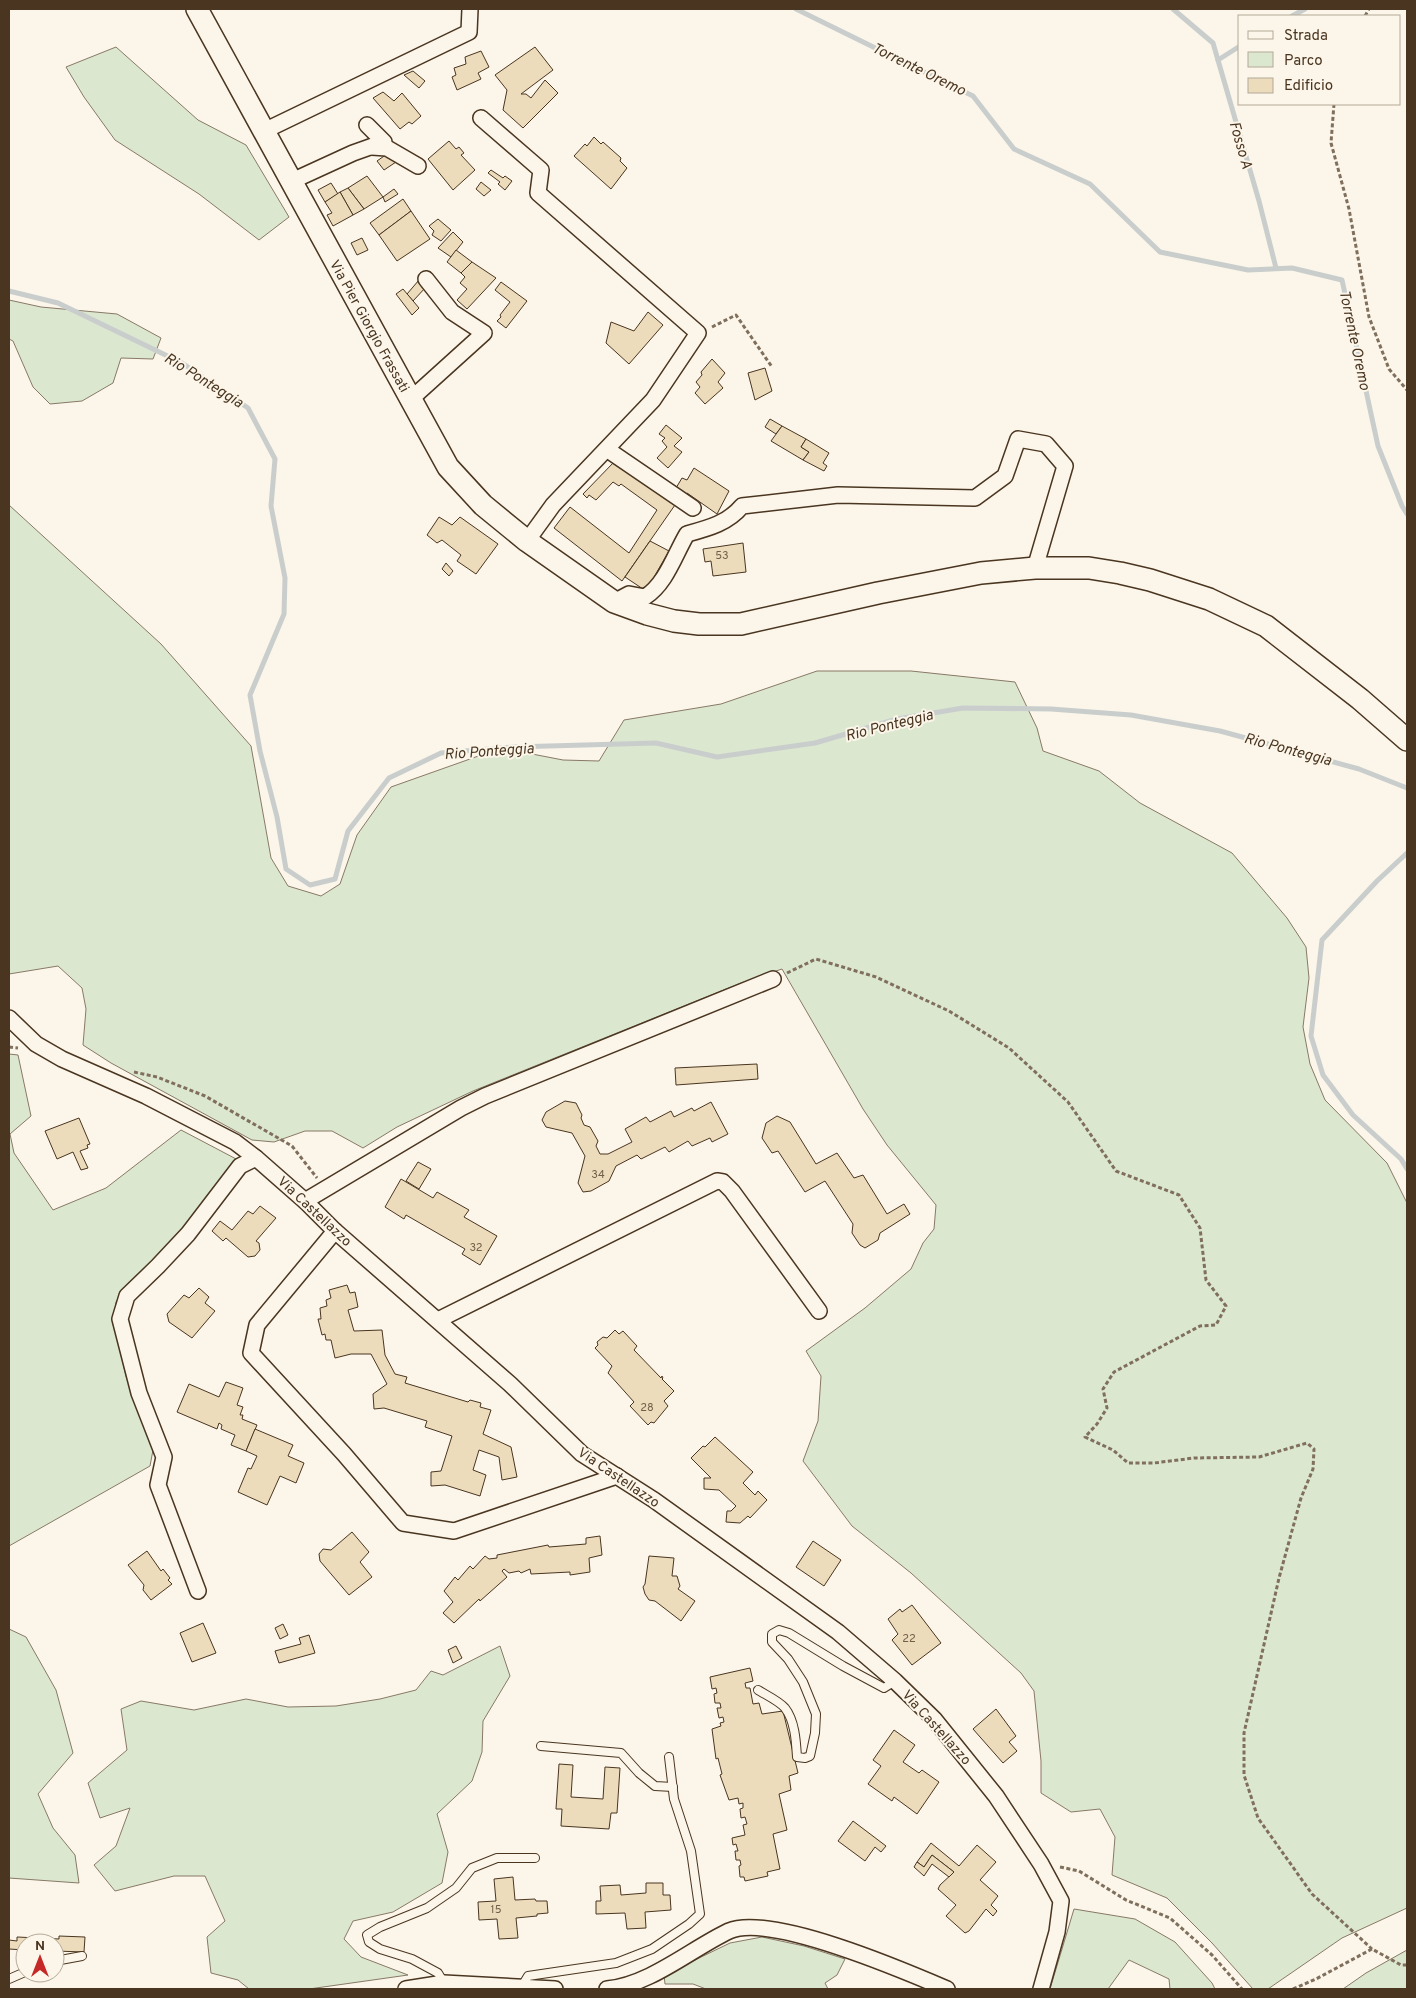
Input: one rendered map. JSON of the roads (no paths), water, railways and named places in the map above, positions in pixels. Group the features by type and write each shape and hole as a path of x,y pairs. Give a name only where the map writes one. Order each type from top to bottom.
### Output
{"street":[{"name":"Via Pier Giorgio Frassati","path":"198,9 448,467 483,505 527,541 608,598 647,614 674,621 699,624 741,624 878,593 981,573 1035,568 1089,568 1120,573 1150,580 1209,599 1266,626 1360,699 1407,740"},
{"path":"264,131 469,32 470,9"},
{"path":"481,118 541,170 538,193 698,334 653,400 608,450 552,505 527,541"},
{"path":"292,182 384,142 367,125"},
{"path":"372,147 387,148 418,166"},
{"path":"411,399 484,334 452,312 426,280"},
{"path":"608,598 629,594 645,597 652,593 687,534 721,523 734,516 742,506 838,494 975,498 1005,476 1018,439 1046,444 1065,466 1035,568"},
{"path":"608,450 693,508"},
{"path":"305,1201 461,1108 486,1096 773,979"},
{"name":"Via Castellazzo","path":"9,1018 36,1044 146,1096 235,1142 305,1201 335,1231 510,1384 582,1454 654,1500 838,1632 895,1681 934,1719 996,1796 1041,1864 1061,1902 1057,1932 1040,1989"},
{"path":"198,1592 158,1485 164,1457 139,1393 120,1319 127,1296 188,1234 240,1166 256,1158"},
{"path":"438,1320 717,1182 723,1182 732,1191 819,1311"},
{"path":"335,1231 257,1325 251,1353 344,1454 403,1522 454,1531 617,1476"},
{"path":"606,1989 646,1978 731,1930 755,1927 812,1939 873,1958 946,1989"},
{"path":"406,1989 444,1983 555,1989"}],"lane":[{"path":"758,1690 784,1707 792,1724 798,1757 805,1758 810,1756 815,1733 816,1714 803,1682 788,1659 772,1642 772,1634 779,1630 789,1633 884,1688 895,1681"},
{"path":"541,1746 621,1753 639,1773 655,1786 673,1787"},
{"path":"522,1986 528,1976 616,1963 643,1952 674,1934 700,1914 692,1852 676,1806 669,1757"},
{"path":"444,1983 438,1973 412,1958 380,1949 369,1942 367,1935 380,1927 427,1908 456,1888 472,1868 497,1858 535,1858"},
{"path":"65,1959 82,1956"}],"waterway":[{"name":"Torrente Oremo","path":"796,9 973,96 1014,149 1090,184 1160,252 1248,270 1292,268 1342,280 1378,446 1407,514"},
{"name":"Fosso A","path":"1173,9 1213,43 1259,201 1276,268"},
{"path":"1294,15 1305,9"},
{"path":"1218,60 1238,47"},
{"name":"Rio Ponteggia","path":"9,291 58,303 182,363 248,408 275,459 271,506 285,578 284,614 250,695 260,751 277,817 286,869 310,885 335,879 348,831 389,778 441,753 513,747 656,743 717,757 815,743 897,719 963,708 1051,709 1131,715 1220,731 1359,769 1407,788"},
{"name":"Torrente Oremo","path":"1407,853 1377,881 1322,940 1311,1036 1323,1075 1353,1115 1401,1159 1407,1169"}]}
